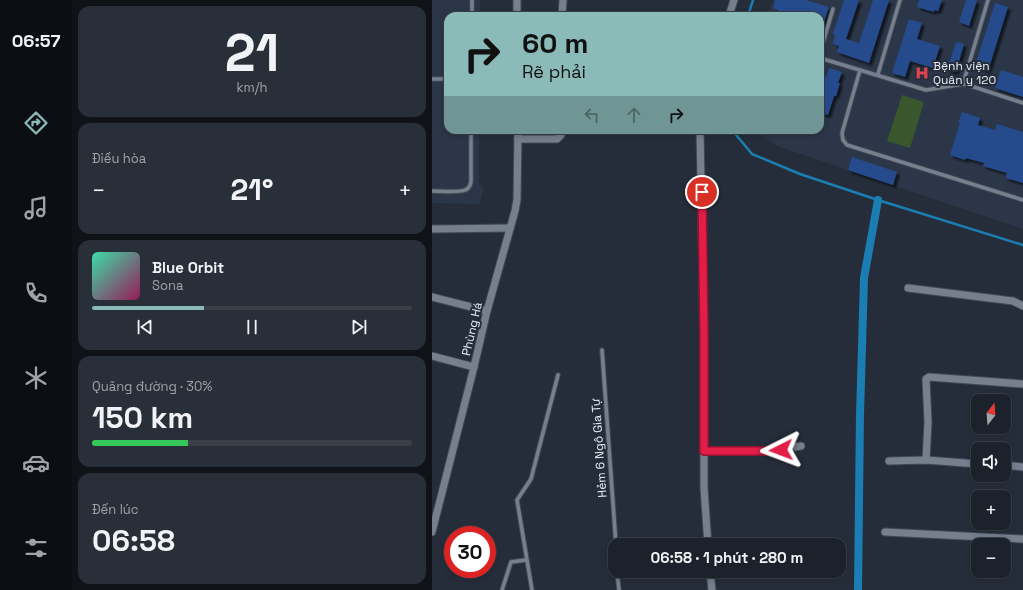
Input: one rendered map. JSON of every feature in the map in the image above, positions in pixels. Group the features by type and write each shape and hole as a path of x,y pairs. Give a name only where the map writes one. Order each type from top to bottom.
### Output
{"street":[{"path":"517,0 517,12"},
{"path":"562,12 563,0"},
{"path":"730,12 734,0"},
{"name":"Phùng Há","path":"432,532 433,522 474,367 487,311 517,200 518,134"},
{"path":"518,138 557,139 561,134"},
{"path":"700,134 708,451 704,494 707,538"},
{"path":"432,229 510,228"},
{"path":"908,288 1013,301 1023,306"},
{"path":"432,298 487,311"},
{"path":"432,356 474,367"},
{"path":"926,460 928,422 926,379 929,377 1023,384"},
{"path":"708,451 769,451 800,446"},
{"path":"708,451 718,447 756,447"},
{"path":"890,461 926,460 971,463"},
{"path":"1011,465 1023,466"},
{"path":"885,532 1023,539"},
{"path":"711,578 712,590"}],"lane":[{"path":"472,0 472,12"},
{"path":"878,74 900,0"},
{"path":"963,84 988,0"},
{"path":"824,39 833,9"},
{"path":"824,59 878,74 926,90 963,84 1023,103"},
{"path":"860,70 842,133 843,140 848,145 1023,200"},
{"path":"432,79 444,79"},
{"path":"432,191 460,191 466,190 470,186 471,134"},
{"name":"Hẻm 6 Ngô Gia Tự","path":"602,350 615,538"},
{"path":"532,590 517,500 531,479 558,375"},
{"path":"502,590 510,562 526,560"},
{"path":"618,578 619,590"}],"shaded area":[{"path":"432,0 480,0 480,12 444,12 444,134 479,134 479,183 484,189 479,204 432,203"},
{"name":"Bệnh viện Quân y 120","path":"773,0 1023,0 1023,229 777,146 760,134 824,134 824,12 768,12"}],"green space":[{"path":"902,95 924,102 910,148 887,141"}],"building":[{"path":"775,0 806,0 829,7 824,21 824,12 781,12 773,8"},
{"path":"844,0 859,0 846,39 859,43 873,0 889,0 869,63 837,52 839,46 833,44 835,35 833,34"},
{"path":"919,0 942,0 938,11 934,10 934,12 917,7"},
{"path":"966,0 977,0 969,26 959,22"},
{"path":"995,3 1008,7 988,71 975,66"},
{"path":"909,19 922,23 917,39 940,46 933,68 910,61 905,77 892,73"},
{"path":"956,42 964,44 956,72 947,70"},
{"path":"829,68 842,72 838,83 840,83 836,96 834,96 828,115 824,114 824,81"},
{"path":"1001,70 1023,77 1023,97 995,88"},
{"path":"962,112 980,118 978,125 995,130 997,124 1023,132 1023,183 1006,178 1007,173 983,166 984,163 966,158 965,160 950,155"},
{"path":"852,157 897,172 893,185 848,170"}],"waterway":[{"path":"749,12 753,0"},
{"path":"735,134 752,154 800,174 1023,245"},
{"path":"858,590 860,415 864,278 878,200"}],"place":[{"name":"Bệnh viện Quân y 120","path":"922,73"}],"route":[{"path":"702,192 704,451 781,450"}]}
